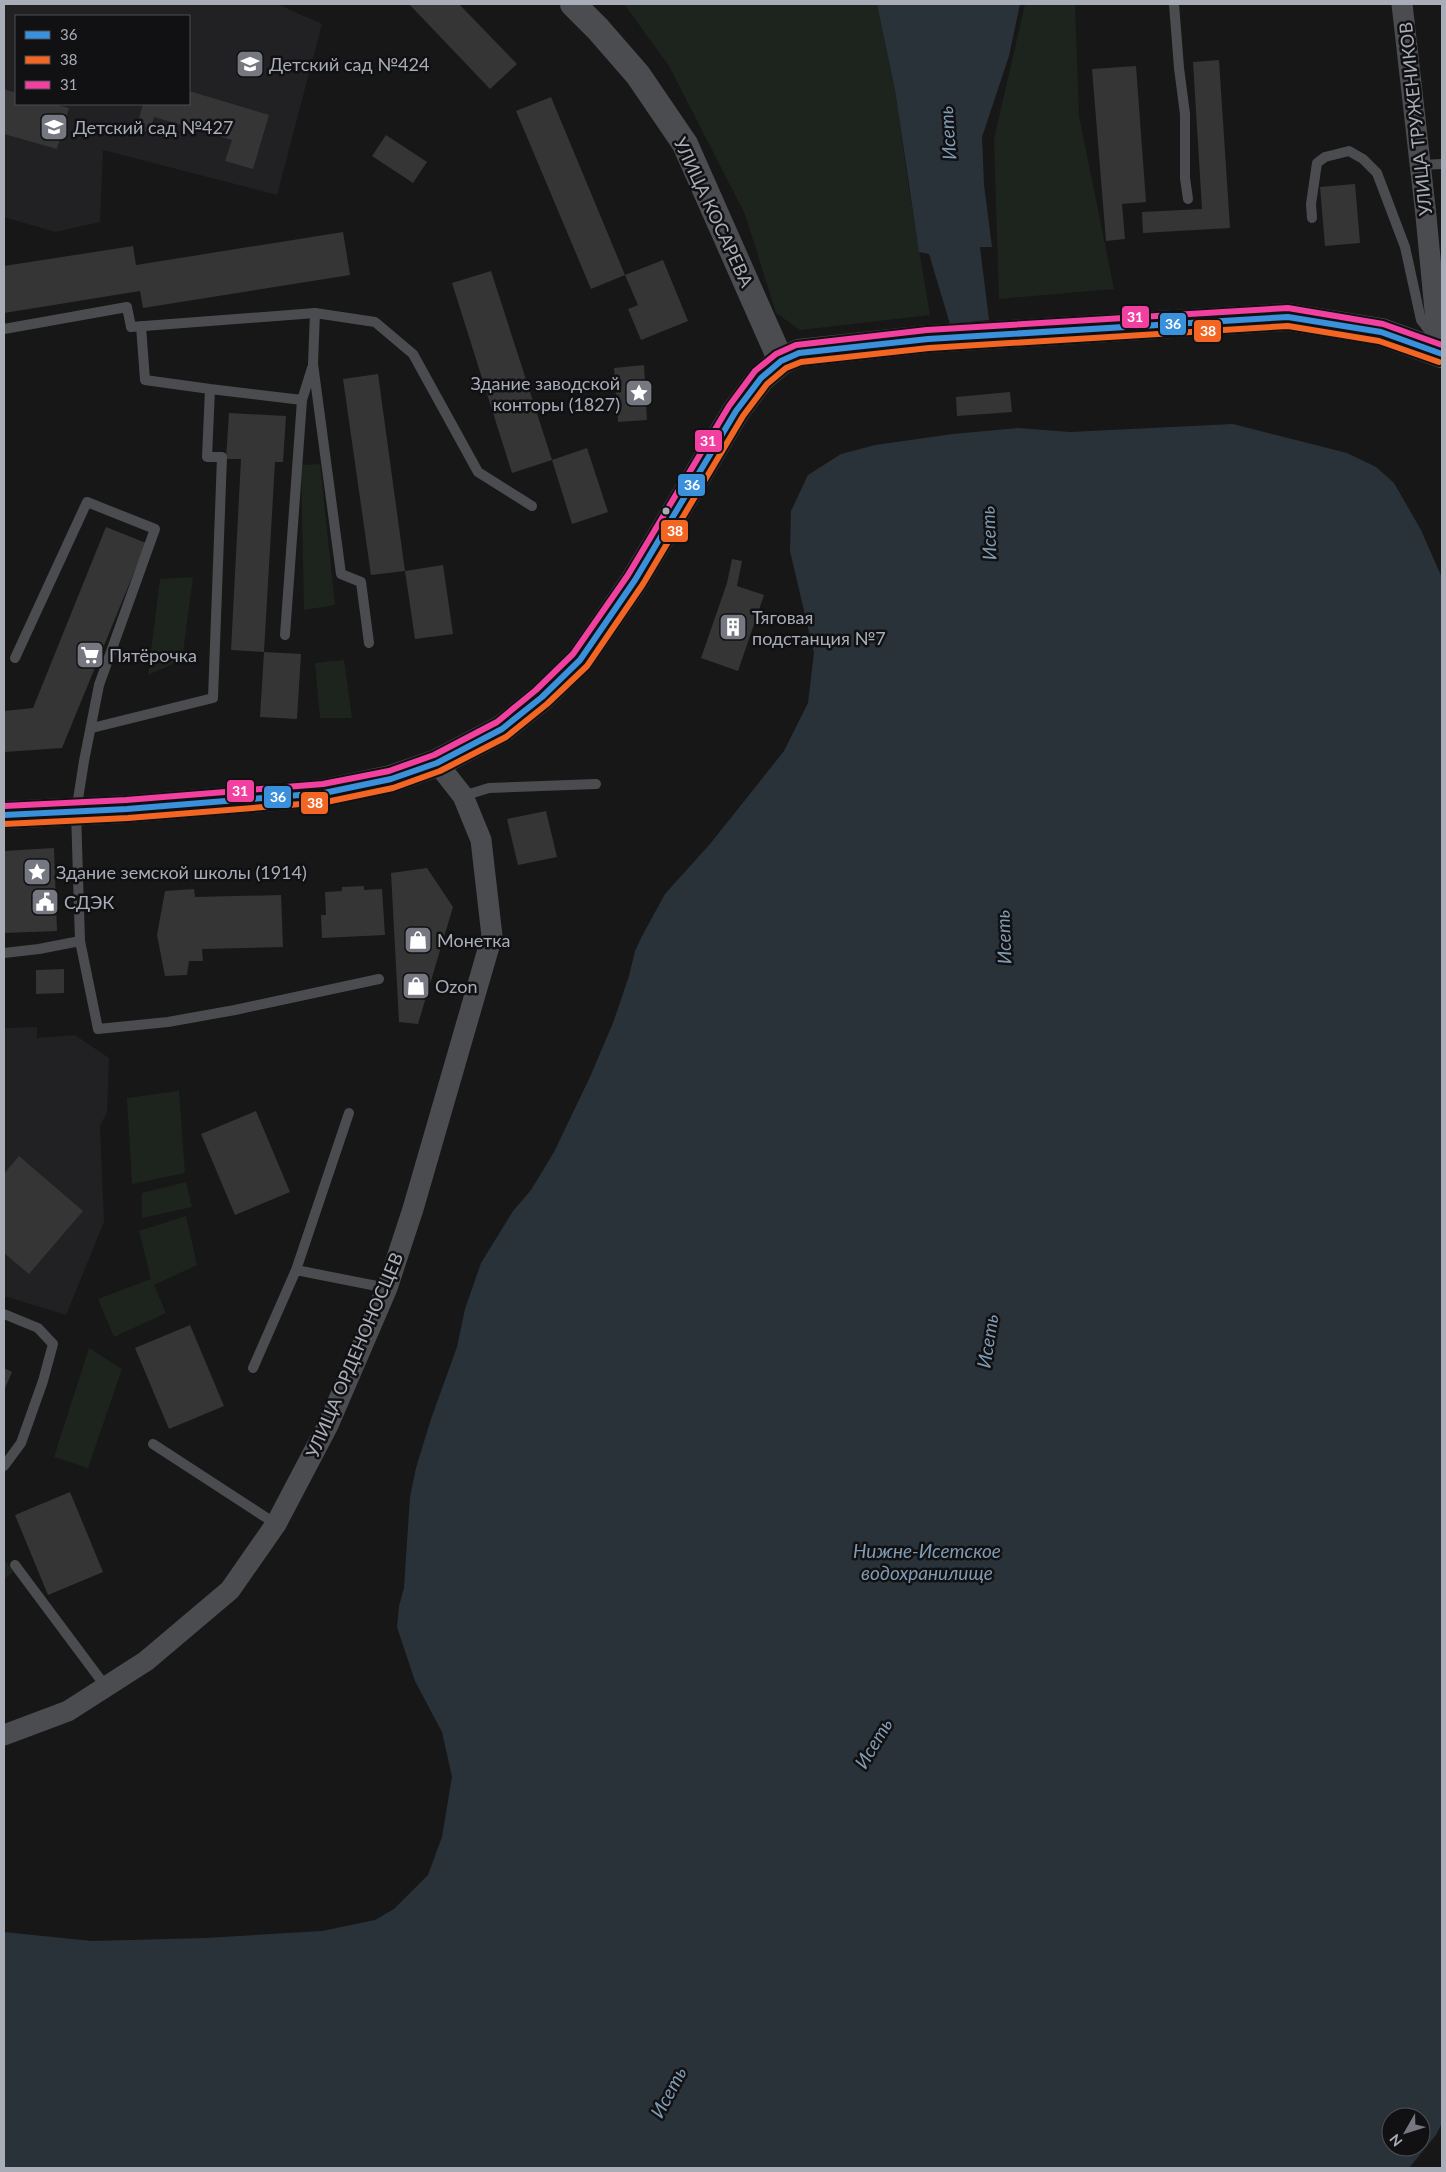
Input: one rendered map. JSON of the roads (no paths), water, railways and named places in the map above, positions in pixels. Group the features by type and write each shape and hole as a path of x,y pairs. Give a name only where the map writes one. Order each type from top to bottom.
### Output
{"main road":[{"path":"4,815 76,812 324,793 392,779 437,763 502,728 542,697 580,660 635,580 736,411 761,378 781,361 799,353 928,339 1288,317 1381,332 1439,349"}],"street":[{"name":"УЛИЦА КОСАРЕВА","path":"573,4 598,29 638,75 685,144 781,361"},
{"name":"УЛИЦА ТРУЖЕНИКОВ","path":"1402,4 1439,349"},
{"name":"УЛИЦА ОРДЕНОНОСЦЕВ","path":"4,1734 68,1711 106,1687 146,1661 230,1590 276,1524 328,1425 386,1288 419,1190 492,936 481,840 463,796 437,763"}],"lane":[{"path":"1174,4 1185,114 1185,178 1188,199"},
{"path":"1312,218 1311,204 1318,163 1325,157 1349,151 1363,159 1376,173 1404,247 1421,320 1439,349"},
{"path":"1420,165 1442,164"},
{"path":"4,329 128,307 131,327 315,313 375,322 413,354 478,472 532,506"},
{"path":"315,313 313,364 341,574 361,582 369,643"},
{"path":"141,326 145,380 302,400"},
{"path":"285,635 302,400 313,364"},
{"path":"92,728 213,698 222,457 207,457 210,388"},
{"path":"15,658 87,502 155,529 99,685 76,812 80,941 98,1029 168,1022 235,1010 379,979"},
{"path":"463,796 489,788 596,784"},
{"path":"4,953 39,949 80,941"},
{"path":"253,1368 296,1270 349,1113"},
{"path":"296,1270 386,1288"},
{"path":"4,1314 38,1328 53,1344 44,1381 21,1443 4,1466"},
{"path":"153,1444 276,1524"},
{"path":"15,1565 106,1687"}],"water":[{"name":"Исеть","path":"877,4 1020,4 1009,56 982,137 984,185 992,247 980,247 989,320 950,324 929,254 919,252 895,90"},
{"name":"Нижне-Исетское водохранилище","path":"1233,424 1347,453 1376,467 1394,483 1421,530 1442,578 1442,2123 1436,2135 1431,2141 1431,2107 1381,2107 1381,2157 1418,2157 1409,2168 4,2168 4,1932 92,1941 205,1938 322,1931 375,1920 394,1909 428,1875 442,1837 452,1777 442,1732 415,1681 397,1627 399,1606 404,1588 410,1497 416,1468 431,1419 457,1347 465,1309 481,1263 513,1211 531,1190 554,1152 590,1077 613,1023 629,976 635,951 665,894 710,844 784,751 808,703 814,653 790,551 791,511 808,475 841,454 875,445 953,434 1018,428 1070,432"}],"place":[{"name":"Детский сад №424","path":"250,64"},
{"name":"Детский сад №427","path":"54,127"},
{"name":"Здание заводской конторы (1827)","path":"639,393"},
{"name":"Тяговая подстанция №7","path":"733,627"},
{"name":"Пятёрочка","path":"90,655"},
{"name":"Здание земской школы (1914)","path":"37,872"},
{"name":"СДЭК","path":"45,902"},
{"name":"Монетка","path":"418,940"},
{"name":"Ozon","path":"416,986"}]}
